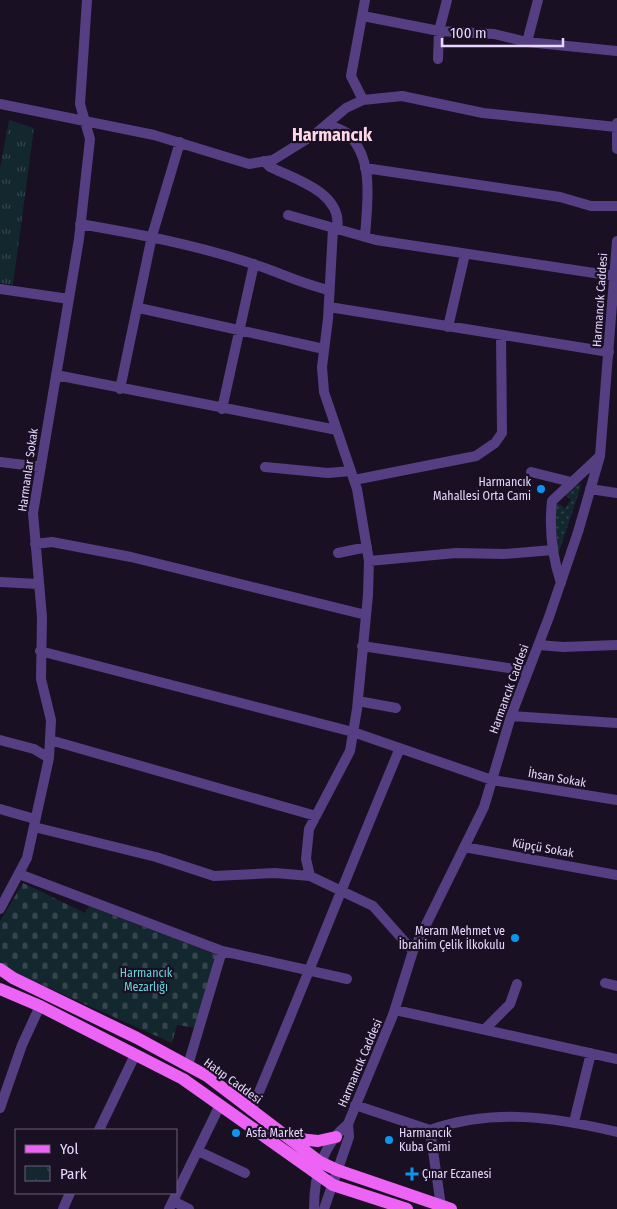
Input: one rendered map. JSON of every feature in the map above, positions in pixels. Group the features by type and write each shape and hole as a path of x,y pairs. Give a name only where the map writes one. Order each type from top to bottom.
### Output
{"main road":[{"name":"Hatıp Caddesi","path":"0,969 13,978 137,1038 206,1076 286,1138 318,1167 333,1184 407,1209"},
{"name":"Hatıp Caddesi","path":"0,989 40,1006 183,1079 220,1106 318,1167 337,1170 446,1207"},
{"path":"286,1138 310,1141 336,1137"}],"street":[{"name":"Harmanlar Sokak","path":"0,909 27,858 49,758 51,720 41,678 42,617 33,513 69,299 90,139 80,104 87,0"},
{"path":"362,100 351,76 352,59 365,0"},
{"path":"438,59 439,30 447,0"},
{"path":"526,42 538,0"},
{"path":"363,16 439,30 494,34 526,42 617,51"},
{"path":"0,104 83,119 180,142 250,164 273,160 315,134 346,108 362,100 402,96 483,113 617,125 617,150"},
{"path":"327,124 347,133 361,154 368,179 365,237"},
{"path":"120,388 139,308 152,236 180,142"},
{"path":"264,162 270,167 323,194 335,210 338,221 335,229 322,366 324,392 352,476 369,561 358,701 350,751 309,829 306,859 310,876"},
{"path":"365,168 560,197 591,206 617,206"},
{"path":"288,214 365,237 614,276"},
{"path":"80,224 152,236 254,264 304,284 329,290"},
{"name":"Harmancık Caddesi","path":"348,1124 395,1010 413,951 484,807 511,716 561,582 590,489 600,456 608,352 614,320 614,276 617,241"},
{"path":"448,327 465,254"},
{"path":"222,409 241,331 254,264"},
{"path":"0,290 69,299"},
{"path":"329,307 608,352"},
{"path":"139,308 324,349"},
{"path":"265,467 352,476 458,461 476,456 496,442 502,433 501,336"},
{"path":"56,376 337,430"},
{"path":"561,582 555,565 550,523 552,500 600,456"},
{"path":"0,462 41,467"},
{"path":"531,472 571,482"},
{"path":"590,489 617,493"},
{"path":"35,544 52,542 130,557 366,615"},
{"path":"338,553 367,548"},
{"path":"369,561 456,553 504,554 553,550"},
{"path":"0,582 38,584"},
{"path":"538,645 563,647 617,645"},
{"path":"362,646 528,671"},
{"name":"İhsan Sokak","path":"40,651 353,732 492,780 617,800"},
{"path":"358,701 396,708"},
{"path":"511,716 561,721 617,723"},
{"path":"0,740 34,750 49,758"},
{"path":"50,740 316,816"},
{"path":"251,1111 311,971 341,889 400,748"},
{"path":"0,809 35,823 156,857 214,876 275,872 310,876 341,889 373,906 413,951"},
{"name":"Küpçü Sokak","path":"464,847 617,875"},
{"path":"19,874 222,951 347,979"},
{"path":"188,1066 222,951"},
{"path":"605,983 617,986"},
{"path":"485,1030 510,1004 517,984"},
{"path":"0,1108 2,1097 22,1045 40,1006"},
{"path":"395,1010 617,1059"},
{"path":"574,1122 590,1053"},
{"path":"99,1129 135,1054"},
{"path":"355,1105 430,1130 470,1120 522,1116 574,1122 617,1132"},
{"path":"178,1191 220,1106"},
{"path":"314,1209 318,1167 336,1137 348,1124"},
{"path":"324,1209 349,1137 348,1124"},
{"path":"430,1130 446,1207"},
{"path":"198,1151 245,1173"},
{"path":"63,1209 70,1194"},
{"path":"171,1205 189,1209"}],"green space":[{"path":"9,120 34,128 13,285 0,283 0,168"},
{"path":"580,483 581,486 558,555 554,515 557,503 565,508 571,500 564,494"},
{"name":"Harmancık Mezarlığı","path":"23,883 85,913 89,906 217,955 196,1028 177,1025 172,1043 11,971 0,964 0,921"}],"place":[{"name":"Harmancık Mahallesi Orta Cami","path":"541,489"},
{"name":"Meram Mehmet ve İbrahim Çelik İlkokulu","path":"515,938"},
{"name":"Asfa Market","path":"236,1133"},
{"name":"Harmancık Kuba Cami","path":"389,1140"},
{"name":"Çınar Eczanesi","path":"412,1174"}],"district":[{"name":"Harmancık","path":"332,135"}]}
